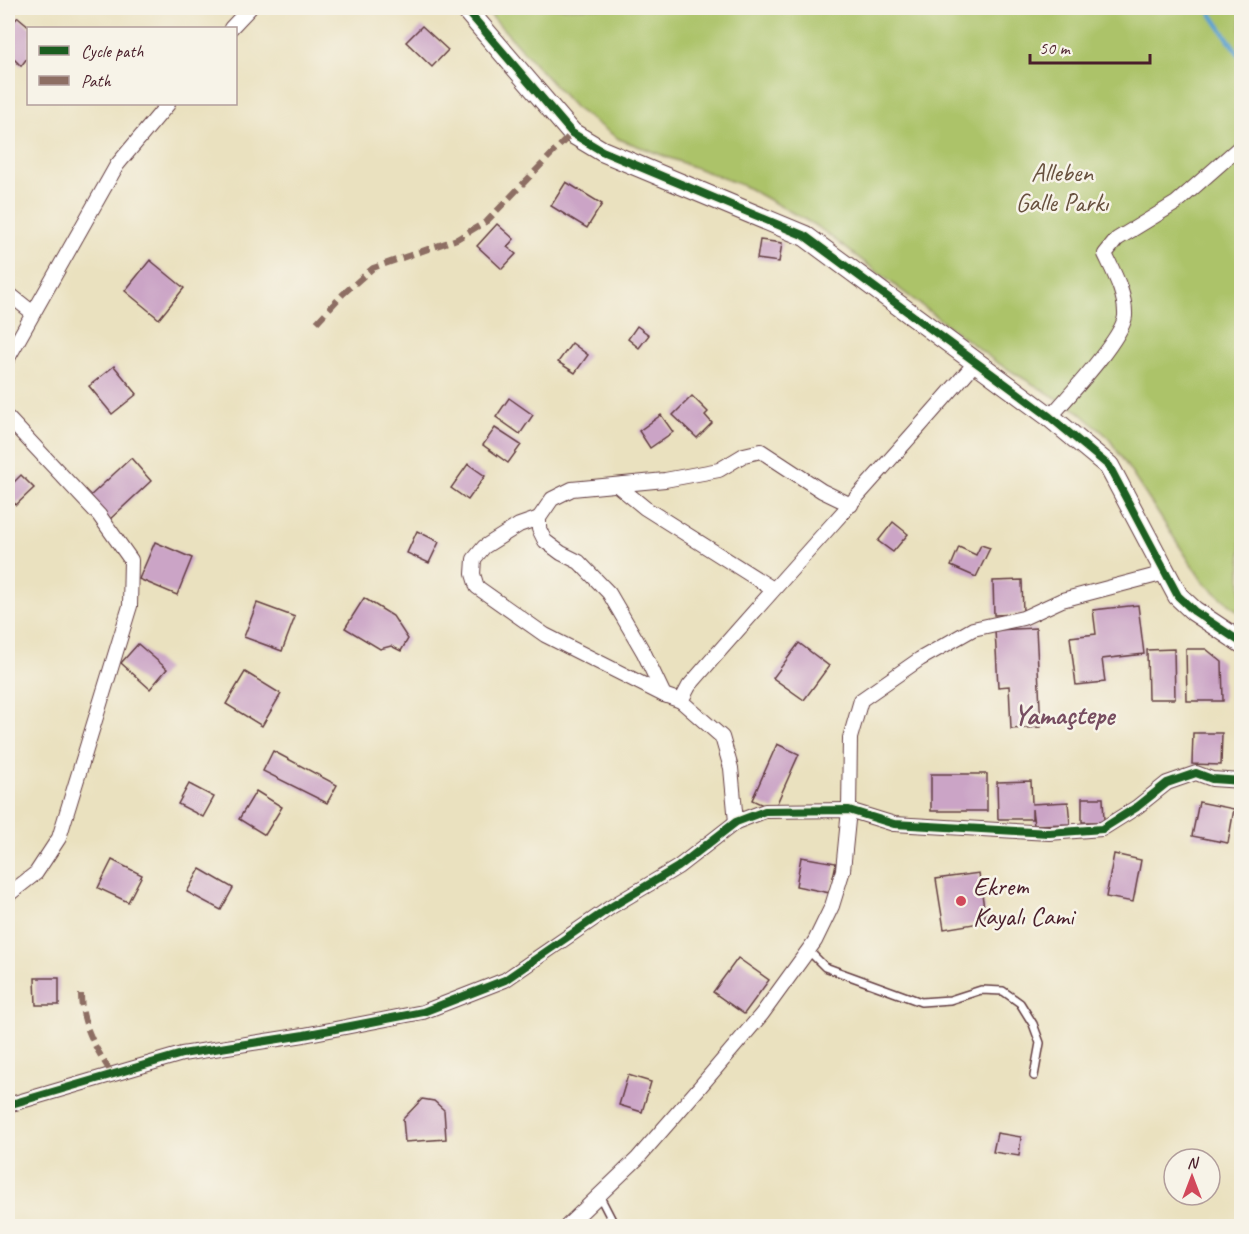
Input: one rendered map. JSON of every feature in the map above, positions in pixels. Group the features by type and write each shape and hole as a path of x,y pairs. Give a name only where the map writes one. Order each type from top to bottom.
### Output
{"street":[{"path":"232,27 250,8"},
{"path":"465,8 572,132 602,151 805,236 1050,417 1109,466 1134,508 1178,596 1194,612 1242,643"},
{"path":"8,358 117,165 167,105"},
{"path":"1050,417 1104,355 1125,318 1120,287 1105,254 1117,239 1176,203 1242,145"},
{"path":"8,293 33,313"},
{"path":"681,701 689,686 773,589 851,505 975,363"},
{"path":"8,418 99,515 132,560 130,606 59,838 36,873 8,895"},
{"path":"664,695 644,652 609,592 579,562 561,553 545,541 539,529 539,518 552,499 572,489 617,485 719,470 744,455 761,451 822,491 851,505"},
{"path":"617,485 645,508 773,589"},
{"path":"539,518 519,525 484,547 474,559 473,574 477,587 545,635 664,695 681,701 722,737 731,768 736,822"},
{"path":"567,1227 637,1159 699,1088 762,1014 808,951 832,906 843,870 849,810 850,738 861,700 920,659 973,629 1023,618 1062,600 1165,573"},
{"path":"8,1105 182,1054 304,1035 423,1012 454,1000 505,980 611,907 678,867 736,822 765,811 849,810 894,824 1049,832 1101,829 1137,807 1167,783 1196,773 1212,779 1242,781"}],"lane":[{"path":"808,951 825,967 921,1002 950,999 981,990 1003,991 1020,1003 1033,1024 1040,1043 1034,1076"},
{"path":"599,1195 615,1227"}],"green space":[{"name":"Alleben Galle Parkı","path":"484,8 1241,8 1241,614 1203,582 1108,437 1078,411 996,362 818,227 744,186 619,139 575,108"}],"building":[{"path":"18,17 30,27 27,27 27,58 21,66 8,53 8,28"},
{"path":"422,26 448,50 432,67 406,42"},
{"path":"566,182 602,204 587,228 551,206"},
{"path":"497,224 514,239 507,247 516,254 502,269 477,246"},
{"path":"760,240 782,243 779,262 757,259"},
{"path":"150,260 184,288 159,319 125,291"},
{"path":"637,326 649,335 639,348 628,339"},
{"path":"572,343 588,355 575,373 558,362"},
{"path":"114,366 137,394 112,414 89,386"},
{"path":"692,396 708,412 705,415 712,423 697,438 673,415"},
{"path":"509,398 533,415 520,434 496,417"},
{"path":"661,415 673,432 650,448 639,431"},
{"path":"495,428 521,445 508,463 483,445"},
{"path":"131,458 151,481 108,521 89,497"},
{"path":"468,464 485,476 468,500 451,488"},
{"path":"21,475 34,488 16,505 8,496 8,488"},
{"path":"893,522 908,534 893,552 878,541"},
{"path":"417,531 439,542 429,563 407,553"},
{"path":"155,542 192,558 177,595 139,579"},
{"path":"981,545 990,548 976,577 951,566 959,547 976,555"},
{"path":"1022,580 1023,614 994,615 993,581"},
{"path":"364,598 393,616 408,639 401,651 391,646 380,649 345,628"},
{"path":"257,603 295,617 282,651 244,637"},
{"path":"1138,605 1144,654 1102,659 1105,682 1076,685 1070,637 1096,634 1093,610"},
{"path":"1036,628 1041,727 1011,729 1009,686 998,687 995,630"},
{"path":"799,643 829,666 804,700 773,678"},
{"path":"138,644 167,669 150,689 121,663"},
{"path":"1174,649 1175,699 1148,699 1147,650"},
{"path":"1186,649 1206,649 1222,662 1223,701 1187,701"},
{"path":"245,672 281,694 262,726 226,704"},
{"path":"1193,733 1222,733 1221,765 1192,764"},
{"path":"777,744 799,754 774,810 752,800"},
{"path":"273,751 337,785 327,803 263,771"},
{"path":"931,774 987,774 987,811 931,811"},
{"path":"1031,781 1032,804 1068,802 1070,824 1034,825 1032,809 1032,819 998,819 997,782"},
{"path":"189,784 214,797 203,817 178,804"},
{"path":"256,791 282,807 265,835 239,819"},
{"path":"1082,798 1103,798 1104,822 1082,822"},
{"path":"1199,802 1234,809 1228,843 1192,836"},
{"path":"1114,854 1141,860 1133,902 1106,897"},
{"path":"801,857 836,863 830,893 796,886"},
{"path":"112,860 142,875 128,902 98,888"},
{"path":"200,869 233,888 221,910 187,892"},
{"name":"Ekrem Kayalı Cami","path":"979,873 986,922 944,929 936,879"},
{"path":"738,958 769,980 744,1014 713,992"},
{"path":"35,978 59,978 59,1005 36,1005"},
{"path":"628,1075 651,1082 642,1112 619,1105"},
{"path":"422,1099 434,1101 444,1110 446,1139 405,1142 403,1119"},
{"path":"997,1133 1021,1137 1019,1156 993,1152"}],"waterway":[{"path":"1207,8 1242,59"}],"marked path":[{"path":"317,322 343,294 373,268 457,239 487,221 572,133"},
{"path":"81,994 87,1026 95,1046 112,1074"}],"cycle path":[{"path":"465,8 572,133 602,151 805,236 1050,417 1109,466 1178,596 1194,611 1242,643"},
{"path":"8,1105 182,1054 304,1035 423,1012 505,980 611,907 678,867 736,822 765,811 849,810 894,824 1049,833 1102,829 1137,807 1167,783 1196,773 1212,779 1242,781"}],"place":[{"name":"Ekrem Kayalı Cami","path":"961,901"}],"district":[{"name":"Yamaçtepe","path":"1064,714"}]}
